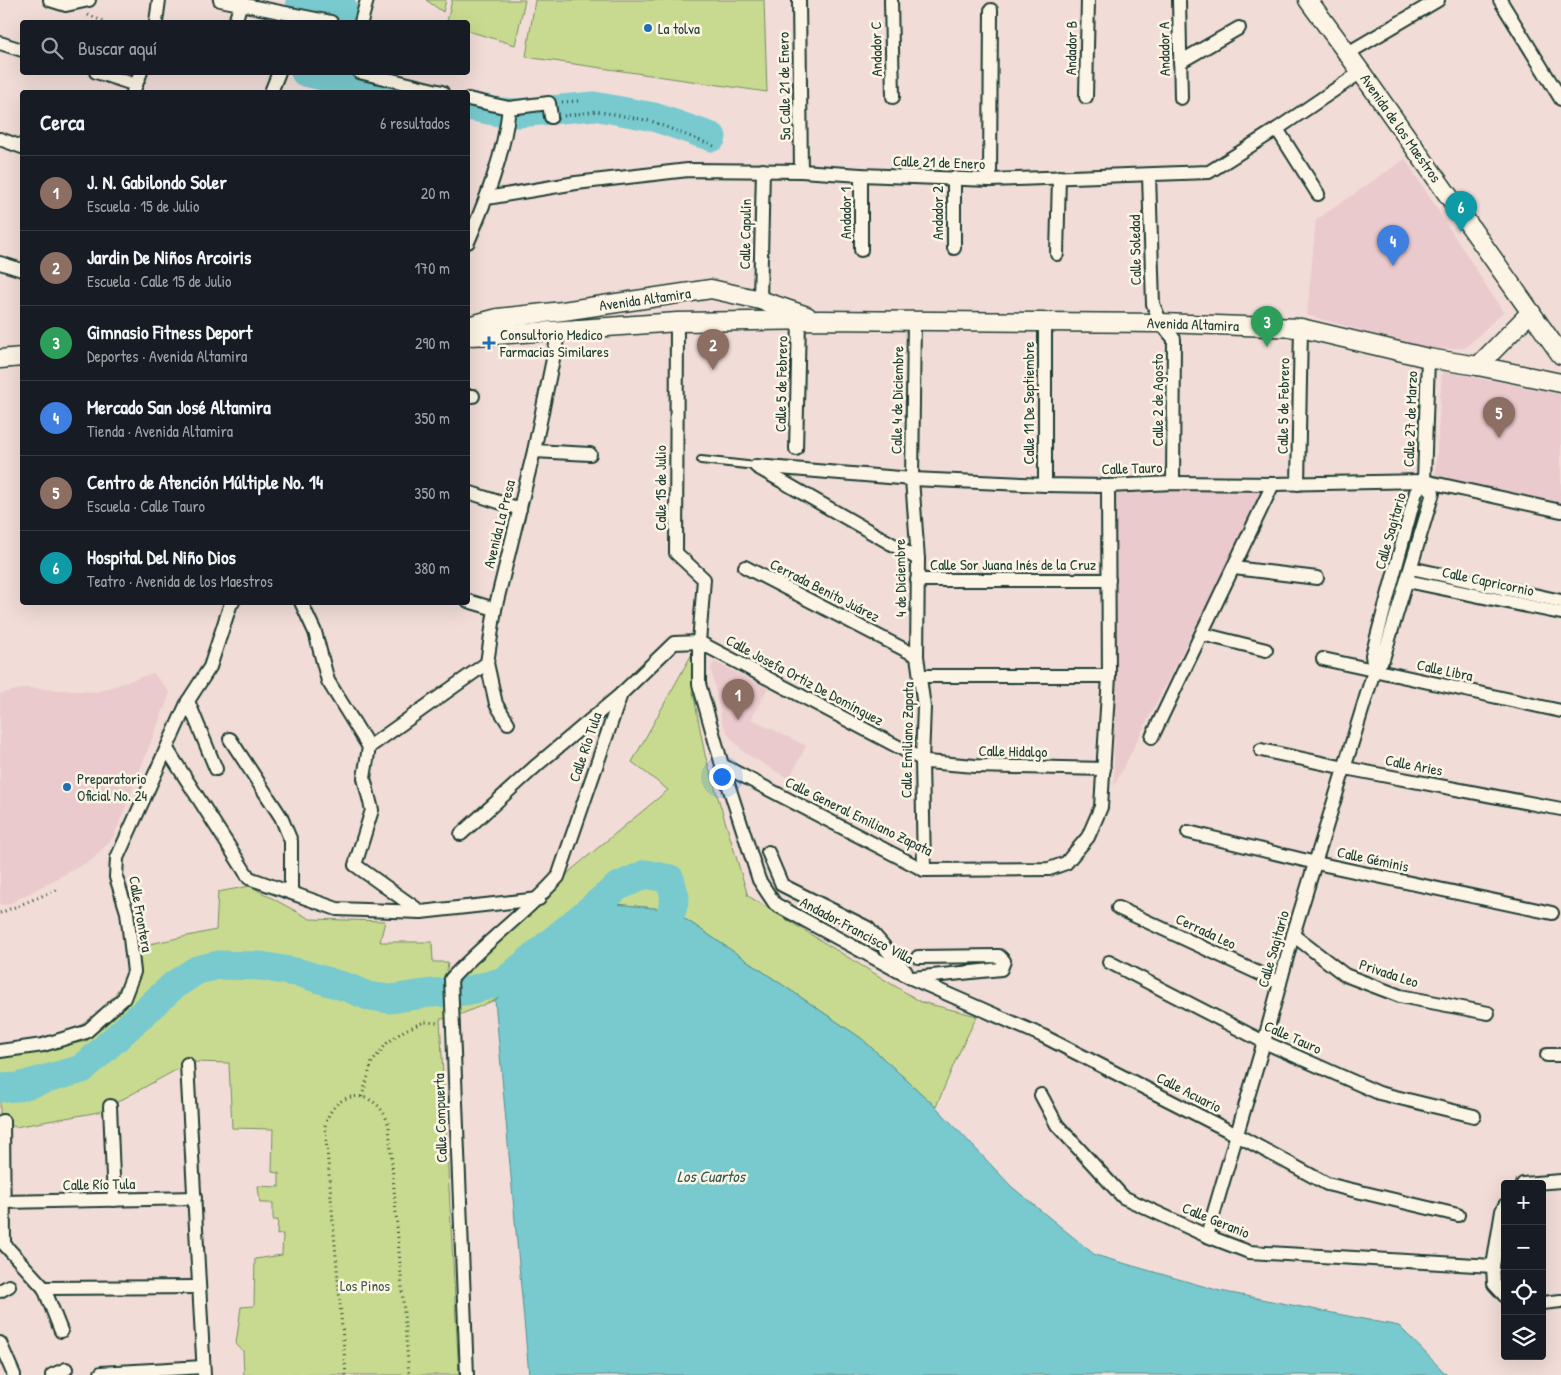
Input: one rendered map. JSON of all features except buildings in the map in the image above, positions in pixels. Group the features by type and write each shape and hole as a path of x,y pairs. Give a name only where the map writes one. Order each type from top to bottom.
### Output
{"street":[{"path":"50,0 66,5 89,0"},
{"path":"156,20 159,0"},
{"path":"220,0 241,2 322,20"},
{"path":"362,20 367,0"},
{"name":"5a Calle 21 de Enero","path":"799,0 801,171"},
{"name":"Andador C","path":"891,0 893,97"},
{"name":"Andador B","path":"1086,97 1088,0"},
{"name":"Andador A","path":"1179,0 1181,98"},
{"name":"Avenida de los Maestros","path":"1308,0 1362,72 1561,355"},
{"path":"1348,53 1438,0"},
{"path":"1500,0 1561,99"},
{"path":"236,20 241,2"},
{"path":"990,180 991,10"},
{"path":"1180,62 1238,28"},
{"path":"0,43 20,49"},
{"name":"Calle 21 de Enero","path":"487,198 576,184 688,170 801,171 990,180 1209,172 1362,72"},
{"path":"103,75 134,89 140,75"},
{"path":"272,90 278,75"},
{"path":"368,75 408,89"},
{"path":"470,98 509,108 549,103 552,117"},
{"path":"470,237 487,198 507,130 509,108"},
{"path":"1277,129 1318,194"},
{"path":"0,139 20,146"},
{"name":"Calle Capulín","path":"760,300 763,170"},
{"name":"Calle Soledad","path":"1149,174 1152,304 1161,323"},
{"name":"Andador 1","path":"861,175 861,250"},
{"path":"1057,254 1059,177"},
{"name":"Andador 2","path":"954,178 954,248"},
{"path":"0,263 20,269"},
{"name":"Avenida Altamira","path":"470,325 498,318 711,289 760,300 820,320"},
{"path":"1478,366 1530,312"},
{"name":"Avenida Altamira","path":"470,336 677,322 820,320 1161,323 1301,328 1428,358 1561,383"},
{"name":"Calle 5 de Febrero","path":"796,449 799,321"},
{"name":"Calle 4 de Diciembre","path":"912,479 914,321"},
{"name":"Calle 15 de Julio","path":"677,322 676,553 704,579 699,642"},
{"name":"Calle 11 De Septiembre","path":"1045,322 1045,485"},
{"name":"Calle 2 de Agosto","path":"1161,323 1174,339 1173,482"},
{"name":"Calle 5 de Febrero","path":"1298,484 1301,328"},
{"name":"Avenida La Presa","path":"508,723 496,704 487,664 495,609 534,451 559,330"},
{"path":"0,359 20,357"},
{"name":"Calle 27 de Marzo","path":"1424,481 1428,358"},
{"path":"534,451 590,454"},
{"path":"756,466 918,559"},
{"name":"Calle Tauro","path":"756,466 912,479 1045,485 1108,486 1173,482 1298,484 1424,481 1561,511"},
{"name":"4 de Diciembre","path":"912,479 918,559 917,656 921,676"},
{"name":"Calle Sagitario","path":"1207,1236 1293,936 1374,671 1383,659 1433,493 1424,481 1416,492 1372,655 1374,671"},
{"path":"1152,737 1273,484"},
{"path":"1104,769 1109,676 1108,486"},
{"path":"470,493 520,509"},
{"name":"Cerrada Benito Juárez","path":"745,567 917,656"},
{"path":"1234,568 1317,578"},
{"name":"Calle Capricornio","path":"1409,574 1561,601"},
{"name":"Calle Capricornio","path":"1409,574 1561,613"},
{"name":"Calle Sor Juana Inés de la Cruz","path":"917,580 1108,580"},
{"path":"470,602 495,609"},
{"name":"Calle Frontera","path":"0,1051 44,1045 86,1032 124,998 134,972 127,912 116,877 117,858 188,701 210,667 231,605"},
{"path":"302,605 315,632 328,681 369,747 364,778 372,810 355,865 420,912"},
{"path":"1202,634 1266,650"},
{"name":"Calle Río Tula","path":"539,899 558,877 621,694 674,643 699,642"},
{"name":"Calle Josefa Ortiz De Domínguez","path":"699,642 922,760"},
{"name":"Andador Francisco Villa","path":"699,642 699,684 722,765 759,880 776,904 911,978"},
{"name":"Calle Libra","path":"1323,659 1561,712"},
{"path":"369,747 487,664"},
{"name":"Calle Emiliano Zapata","path":"924,870 922,760 924,708 921,676 1109,676"},
{"path":"462,834 537,765 621,694"},
{"path":"188,701 216,769"},
{"path":"230,739 282,817 291,841 291,892"},
{"path":"167,749 250,878 337,909 420,912 539,899"},
{"name":"Calle Aries","path":"1261,750 1561,809"},
{"name":"Calle Hidalgo","path":"922,760 975,766 1104,769"},
{"name":"Calle General Emiliano Zapata","path":"722,765 924,870 1048,869 1066,862 1088,837 1101,807 1104,769"},
{"name":"Calle Géminis","path":"1188,832 1316,863 1552,913"},
{"name":"Andador Francisco Villa","path":"768,852 782,885 868,928 911,978"},
{"name":"Calle Compuerta","path":"467,1375 451,980 466,962 539,899"},
{"name":"Cerrada Leo","path":"1118,908 1280,983"},
{"name":"Privada Leo","path":"1293,936 1345,975 1400,996 1488,1013"},
{"path":"911,978 1001,969 1004,961 999,956 918,957"},
{"name":"Calle Tauro","path":"1109,962 1264,1042 1379,1093 1474,1116"},
{"name":"Calle Acuario","path":"911,978 1043,1036 1327,1184 1458,1215"},
{"path":"1547,1055 1561,1055"},
{"path":"102,1375 101,1373 203,1371 187,1064"},
{"name":"Calle Geranio","path":"1041,1095 1057,1125 1123,1197 1207,1236 1249,1252 1493,1266"},
{"path":"110,1106 114,1200"},
{"path":"3,1121 2,1184 4,1244 44,1288 61,1330"},
{"path":"1546,1182 1561,1181"},
{"name":"Calle Río Tula","path":"4,1202 195,1198"},
{"path":"1501,1224 1493,1266 1494,1284 1501,1292"},
{"path":"44,1288 199,1287"},
{"path":"1546,1303 1561,1302"},
{"path":"0,1343 14,1375"},
{"path":"52,1375 66,1369"}],"lane":[{"name":"Calle Tauro","path":"701,460 756,466"}],"path":[{"path":"552,117 596,111 651,121 714,146"},
{"path":"0,913 59,889"},
{"path":"362,1097 372,1062 388,1042 405,1030 424,1022 441,1023 452,1018"},
{"path":"346,1375 325,1126 330,1111 341,1100 352,1097 362,1097 372,1101 381,1107 387,1116 409,1375"}],"shaded area":[{"path":"1405,159 1503,312 1465,348 1427,349 1307,315 1316,220"},
{"path":"1442,371 1561,394 1561,508 1435,481"},
{"path":"1265,489 1114,786 1115,490"},
{"path":"714,662 768,688 751,719 806,746 789,779 745,753 730,737 722,722 711,668"},
{"name":"Preparatorio Oficial No. 24","path":"153,673 170,693 114,836 93,859 7,905 0,904 0,694 26,688 97,692"}],"green space":[{"path":"426,0 446,0 443,12"},
{"path":"452,0 525,0 515,45 470,32 470,20 447,20"},
{"name":"La tolva","path":"535,0 764,0 767,92 526,57"},
{"name":"Los Pinos","path":"693,652 693,692 705,755 748,896 921,1002 977,1016 936,1107 861,1038 672,910 607,903 571,933 524,979 495,1000 452,1018 440,1019 459,1375 244,1375 243,1351 236,1344 241,1307 254,1306 255,1259 282,1255 283,1234 277,1235 278,1220 273,1220 273,1203 260,1203 258,1186 279,1187 279,1173 272,1172 273,1129 232,1128 229,1063 193,1062 99,1112 15,1127 0,1119 0,1057 87,1041 145,945 216,930 218,892 250,886 310,919 385,921 380,942 432,942 433,962 448,962 446,980 451,979 548,899 570,871 668,790 632,762"}],"water":[{"name":"Los Cuartos","path":"607,903 672,910 861,1038 936,1107 1012,1187 1095,1255 1220,1291 1399,1326 1447,1375 529,1375 495,1000 524,979 571,933"}],"waterway":[{"path":"300,0 344,10"},
{"path":"318,75 385,90"},
{"path":"470,106 499,112 518,113 594,106 654,117 712,137"},
{"path":"0,1088 18,1087 82,1069 174,985 197,970 219,965 261,966 300,973 368,996 390,999 431,993 466,991 505,981 617,887 646,874 670,879 675,897 672,910"}],"place":[{"name":"La tolva","path":"648,28"},
{"name":"Hospital Del Niño Dios","path":"1461,232"},
{"name":"Mercado San José Altamira","path":"1393,266"},
{"name":"Consultorio Medico Farmacias Similares","path":"489,343"},
{"name":"Gimnasio Fitness Deport","path":"1267,347"},
{"name":"Jardin De Niños Arcoiris","path":"713,370"},
{"name":"Centro de Atención Múltiple No. 14","path":"1499,438"},
{"name":"J. N. Gabilondo Soler","path":"738,720"},
{"name":"Preparatorio Oficial No. 24","path":"67,787"}]}
